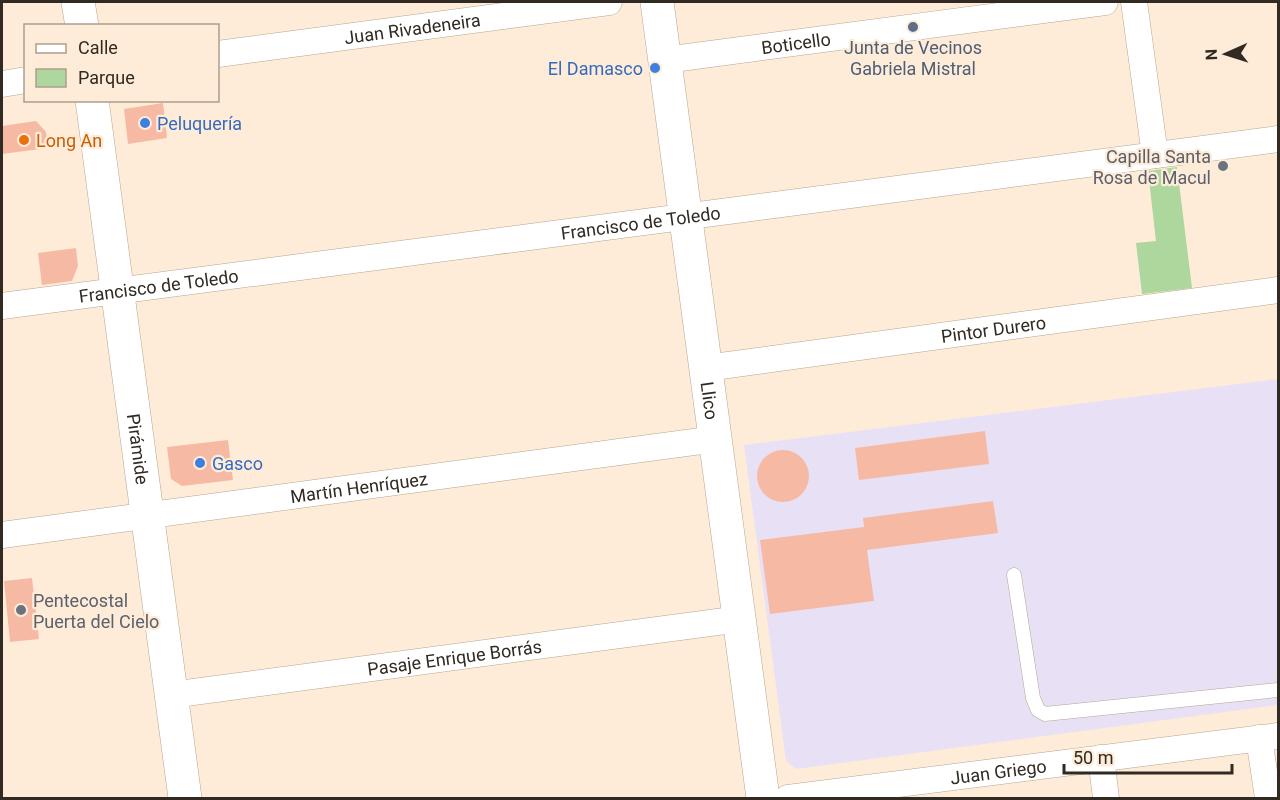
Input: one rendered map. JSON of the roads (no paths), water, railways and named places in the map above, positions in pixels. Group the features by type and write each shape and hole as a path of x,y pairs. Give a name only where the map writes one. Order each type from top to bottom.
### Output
{"street":[{"path":"78,2 82,24"},
{"name":"Juan Rivadeneira","path":"219,54 609,2"},
{"name":"Llico","path":"657,2 763,798"},
{"name":"Boticello","path":"665,60 1105,2"},
{"path":"1134,2 1155,155"},
{"path":"2,84 24,80"},
{"name":"Pirámide","path":"92,102 185,798"},
{"name":"Francisco de Toledo","path":"2,306 1278,139"},
{"name":"Pintor Durero","path":"706,368 1278,290"},
{"name":"Martín Henríquez","path":"2,535 716,439"},
{"name":"Pasaje Enrique Borrás","path":"171,695 740,619"},
{"path":"1268,798 1269,737"},
{"name":"Juan Griego","path":"788,798 940,789 1101,758 1269,737"},
{"path":"1101,758 1106,798"}],"lane":[{"path":"1014,574 1032,698 1038,710 1045,714 1278,690"}],"place":[{"name":"Junta de Vecinos Gabriela Mistral","path":"913,27"},
{"name":"El Damasco","path":"655,68"},
{"name":"Peluquería","path":"145,123"},
{"name":"Long An","path":"24,140"},
{"name":"Capilla Santa Rosa de Macul","path":"1223,166"},
{"name":"Gasco","path":"200,463"},
{"name":"Pentecostal Puerta del Cielo","path":"21,610"}]}
